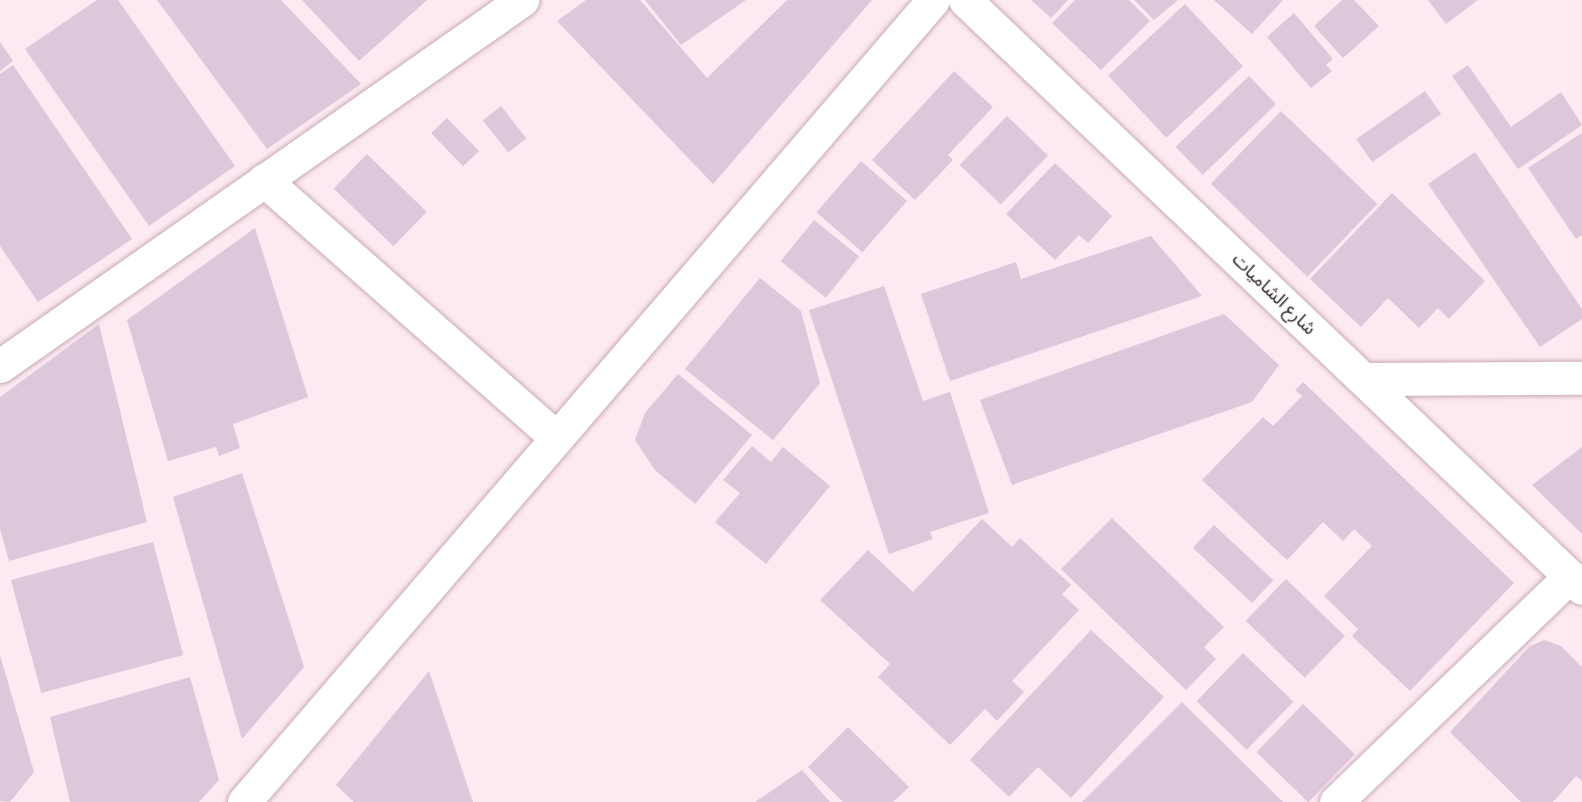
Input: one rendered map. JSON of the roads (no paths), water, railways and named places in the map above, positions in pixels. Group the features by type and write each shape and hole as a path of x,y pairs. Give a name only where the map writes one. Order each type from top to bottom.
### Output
{"street":[{"path":"244,802 933,0"},
{"name":"شارع الشاميات","path":"965,0 1576,582"},
{"path":"0,366 511,3"},
{"path":"264,180 557,438"},
{"path":"1364,380 1582,378"},
{"path":"1336,802 1576,582"}]}
